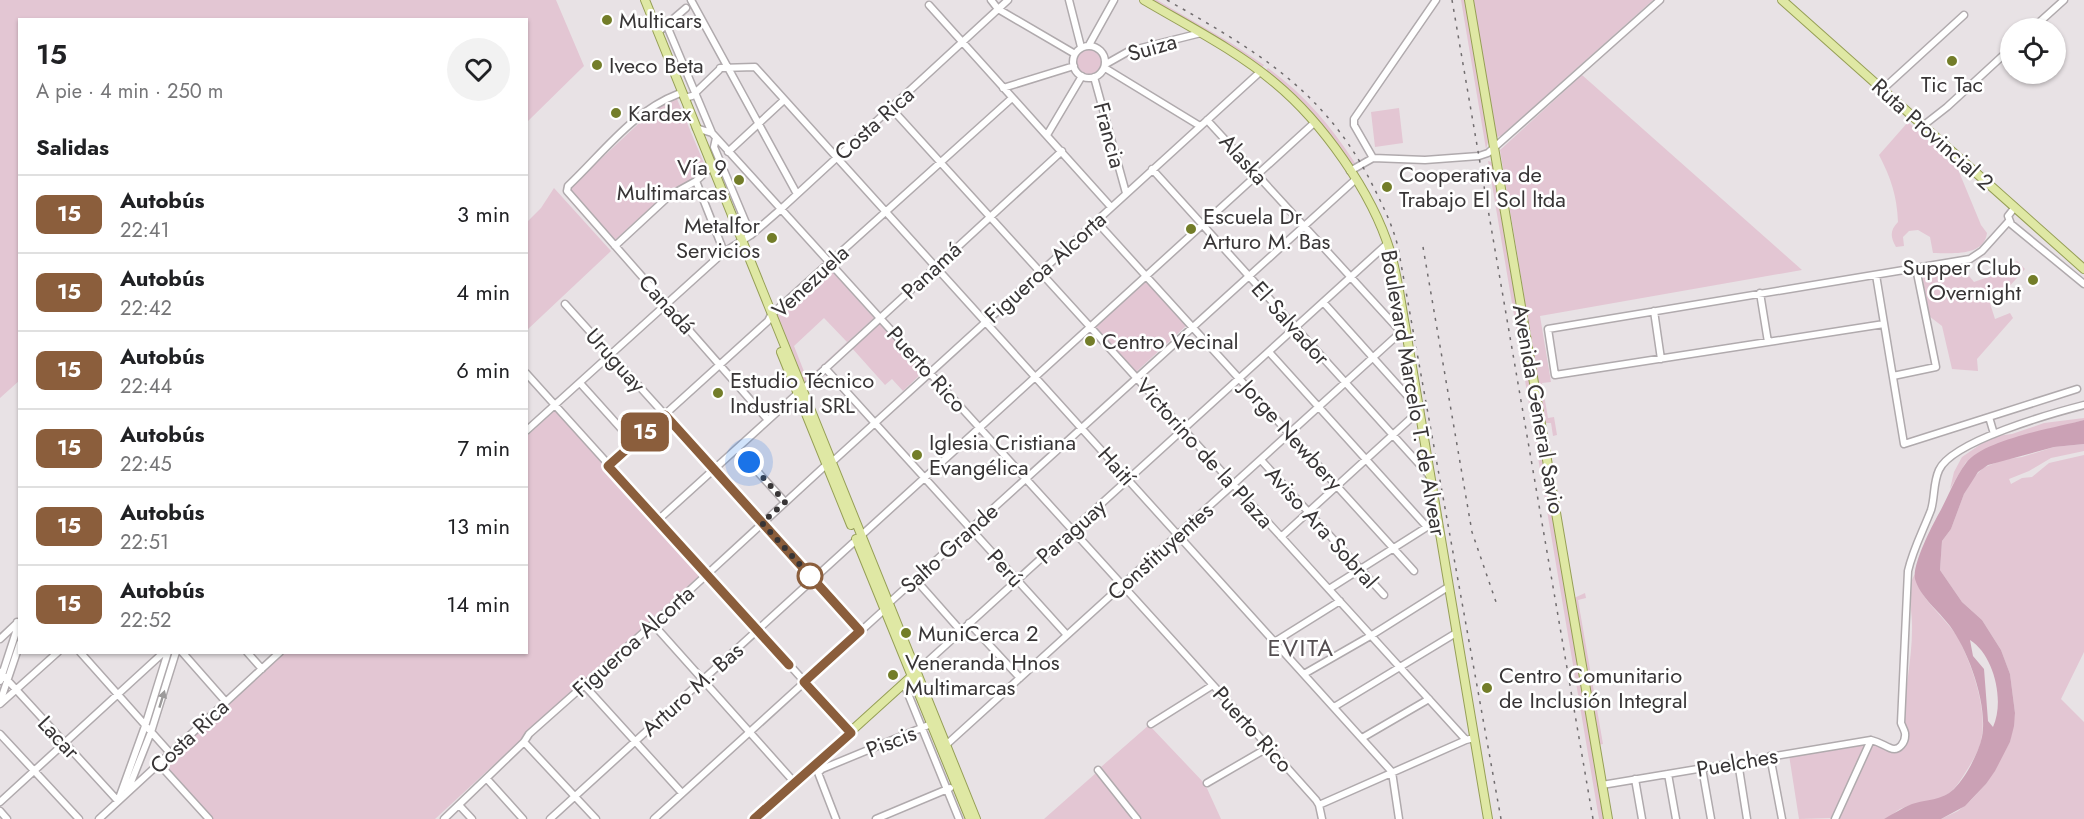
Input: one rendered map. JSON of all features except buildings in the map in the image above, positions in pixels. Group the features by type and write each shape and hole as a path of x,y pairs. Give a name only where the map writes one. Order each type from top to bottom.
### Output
{"main road":[{"path":"640,0 706,152 737,244"},
{"path":"645,0 737,244 976,819"},
{"name":"Boulevard Marcelo T. de Alvear","path":"1144,0 1201,33 1260,72 1288,94 1314,123 1356,179 1388,244 1420,410 1456,633 1470,739 1488,819"},
{"name":"Avenida General Savio","path":"1469,0 1608,819"},
{"name":"Ruta Provincial 2","path":"1782,0 2084,269"},
{"path":"914,674 931,724 970,819"},
{"name":"Paraguay","path":"754,819 795,783 816,769 829,752 914,674"}],"street":[{"path":"691,0 797,194"},
{"path":"991,0 999,9 1075,54"},
{"name":"Costa Rica","path":"528,429 724,252 751,234 781,209 1008,0"},
{"path":"1069,0 1082,47"},
{"path":"1089,45 1114,0"},
{"path":"1373,158 1354,125 1354,119 1436,0"},
{"path":"1350,171 1373,158 1425,160 1485,154 1495,148 1660,0"},
{"path":"2044,18 2064,0"},
{"path":"929,5 1111,207"},
{"path":"657,32 686,8"},
{"path":"1883,89 1964,15"},
{"path":"667,26 714,136 714,147 751,234"},
{"name":"Suiza","path":"1105,66 1129,51 1201,33"},
{"path":"1089,45 1102,51 1105,66 1101,74 1095,77 1082,76 1074,66 1075,54 1082,47 1089,45"},
{"path":"1924,125 2000,59"},
{"path":"1003,88 1074,66"},
{"name":"Alaska","path":"1105,66 1200,126"},
{"name":"Haití","path":"729,69 755,67 1392,772"},
{"path":"681,96 692,96 720,69 729,69"},
{"name":"Figueroa Alcorta","path":"444,819 524,742 529,734 1260,72"},
{"path":"1047,135 1082,76"},
{"name":"Francia","path":"1095,77 1126,193"},
{"name":"Canadá","path":"681,96 653,105 567,188 568,194 668,304 768,420"},
{"name":"Venezuela","path":"608,466 940,161 1012,98"},
{"path":"728,152 784,100"},
{"name":"Victorino de la Plaza","path":"891,108 1429,699 1470,739"},
{"name":"Alaska","path":"1207,120 1404,332"},
{"name":"Arturo M. Bas","path":"550,819 1314,123"},
{"path":"696,128 714,136"},
{"name":"Puerto Rico","path":"714,136 1214,685 1319,805"},
{"path":"706,152 714,147"},
{"name":"Panamá","path":"658,520 1062,151"},
{"name":"El Salvador","path":"1152,169 1430,476"},
{"path":"615,246 669,196 696,181 708,170"},
{"name":"Salto Grande","path":"654,819 1356,179"},
{"path":"696,181 724,252"},
{"path":"2015,207 2008,216 2014,227 2084,284"},
{"path":"1884,324 1556,375 1548,329 1970,259 1976,256 2009,220"},
{"name":"Jorge Newbery","path":"1096,221 1414,571"},
{"name":"Paraguay","path":"914,674 1388,244"},
{"path":"1893,376 1935,367 1916,268"},
{"path":"1876,275 1905,444 2077,389"},
{"path":"1760,293 1768,342"},
{"path":"1281,537 1420,410 1323,302"},
{"name":"Uruguay","path":"565,304 860,631"},
{"path":"1654,311 1661,359"},
{"name":"Constituyentes","path":"946,745 1404,332"},
{"path":"1269,351 1427,527"},
{"name":"Perú","path":"825,368 1067,636"},
{"path":"528,375 851,733"},
{"path":"580,383 634,443"},
{"path":"1835,819 1871,740 1893,749 1897,749 1904,741 1905,733 1901,723 1908,571 1914,548 1931,508 1939,470 1958,451 2004,429 2084,405"},
{"path":"1989,417 1994,434"},
{"path":"737,448 785,502"},
{"name":"Aviso Ara Sobral","path":"1261,460 1384,596"},
{"path":"1329,589 1438,520"},
{"path":"915,579 961,631"},
{"path":"1305,674 1448,587"},
{"path":"1276,641 1340,601"},
{"path":"0,639 18,622"},
{"path":"969,623 1020,678"},
{"path":"0,704 2,677 18,624"},
{"path":"653,624 795,783"},
{"path":"1334,707 1456,633"},
{"path":"2,677 18,647"},
{"path":"0,704 56,654"},
{"path":"82,654 170,753"},
{"path":"0,802 164,654"},
{"path":"118,801 145,726 165,654"},
{"path":"127,793 152,732 175,654"},
{"path":"184,654 226,702"},
{"path":"249,654 262,669"},
{"name":"Costa Rica","path":"99,819 278,654"},
{"name":"Lacar","path":"2,677 118,801"},
{"path":"904,684 959,819"},
{"path":"584,685 682,793"},
{"path":"1151,724 1214,685"},
{"path":"1362,738 1429,699"},
{"name":"Piscis","path":"816,769 822,769 931,724"},
{"path":"0,734 79,819"},
{"path":"1323,819 1319,805 1470,739"},
{"name":"Puelches","path":"1602,785 1871,740"},
{"path":"524,742 596,819"},
{"path":"1207,783 1269,747"},
{"path":"829,752 839,762"},
{"path":"1770,756 1782,819"},
{"path":"1738,762 1747,819"},
{"path":"159,764 209,819"},
{"path":"1702,768 1711,819"},
{"path":"816,769 836,819"},
{"path":"1098,770 1137,819"},
{"path":"1392,772 1399,819"},
{"path":"1668,774 1676,819"},
{"path":"487,779 523,819"},
{"path":"1635,779 1642,819"},
{"path":"876,819 957,786"},
{"path":"459,805 471,819"},
{"path":"0,811 7,819"}],"shaded area":[{"path":"0,0 556,0 584,66 528,121 528,18 18,18 18,382 0,398"},
{"path":"1148,0 1157,0 1264,65 1261,69"},
{"path":"1461,0 1465,0 1489,139 1486,149"},
{"path":"1472,0 1653,0 1501,136 1497,137"},
{"path":"1090,48 1100,52 1104,62 1100,72 1090,76 1080,72 1076,62 1080,52"},
{"path":"1268,68 1316,111 1355,163 1350,165 1265,71"},
{"path":"1582,75 1802,270 1540,316 1551,382 1542,383 1548,418 1554,417 1557,435 1553,436 1551,423 1545,423 1500,150"},
{"path":"677,99 706,168 695,178 663,196 614,241 570,191 571,187 652,111"},
{"path":"1399,108 1403,143 1375,147 1371,112"},
{"path":"1908,122 1957,167 1981,225 1987,233 1985,241 1973,250 1933,253 1930,237 1918,230 1909,231 1903,237 1904,246 1896,247 1892,237 1893,228 1898,222 1895,195 1879,155"},
{"path":"1488,161 1495,163 1606,819 1599,819"},
{"path":"554,188 611,251 528,329 528,221 541,208"},
{"path":"2017,261 2025,269 2007,289 1988,297 1995,319 2010,313 2013,318 1977,359 1978,371 1952,369 1942,326 1929,316 1921,270 1960,265 1974,282 2002,272"},
{"path":"828,267 874,318 804,382 776,313","holes":["824,318 847,342 807,379 794,346"]},
{"path":"1146,281 1186,326 1136,372 1095,327"},
{"path":"880,322 924,371 903,391 892,379 885,385 851,347"},
{"path":"556,411 701,572 700,575 435,819 211,819 161,764 282,654 528,654 528,435"},
{"path":"2084,418 2084,420 1966,462 1950,489 1954,472 1962,457 1996,436 2012,434 2044,423"},
{"path":"2084,420 2084,444 2054,447 1988,465 1978,472 1964,494 1951,529 1942,541 1940,570 1962,602 1982,620 2001,650 2010,674 2015,713 2010,742 1986,784 1965,806 1941,819 1884,819 1912,804 1939,798 1954,789 1971,765 1982,737 1980,695 1970,664 1950,626 1925,598 1915,579 1919,556 1958,475 1966,463 1988,447","holes":["1970,640 1978,647 1991,667 1995,679 1998,705 1993,727 1988,721 1984,669 1973,656"]},
{"path":"2084,444 2084,451 2051,458 2009,479 2011,484 2022,478 2032,477 2049,463 2084,455 2084,652 2061,699 2084,722 2084,819 1941,819 1958,811 1986,784 2010,742 2015,713 2010,674 2001,650 1982,620 1962,602 1940,570 1942,541 1951,529 1964,494 1973,478 1983,468 2002,460 2022,457 2054,447"},
{"path":"1915,574 1921,592 1953,630 1968,660 1977,685 1982,711 1980,745 1958,784 1943,797 1900,809 1884,819 1838,819 1872,744 1884,747 1893,753 1905,744 1904,714 1912,639 1910,592"},
{"path":"1585,593 1586,598 1578,600 1603,744 1598,745 1574,598"},
{"path":"1149,725 1205,784 1221,819 1141,819 1106,774 1101,767"},
{"path":"1865,744 1832,818 1799,819 1789,755"},
{"path":"1096,773 1133,819 1044,819"}],"railway":[{"path":"1167,0 1256,54 1307,96 1330,120 1351,148 1370,180 1389,221 1398,247 1501,819"},
{"path":"1452,0 1593,819"},
{"path":"1423,247 1472,532 1497,605"}],"bus line":[{"name":"15","path":"754,819 851,733 804,682 860,631 665,415 608,466 789,665"}],"place":[{"name":"Multicars","path":"607,20"},
{"name":"Tic Tac","path":"1952,61"},
{"name":"Iveco Beta","path":"597,65"},
{"name":"Kardex","path":"616,113"},
{"name":"Vía 9 Multimarcas","path":"739,180"},
{"name":"Cooperativa de Trabajo El Sol ltda","path":"1387,187"},
{"name":"Escuela Dr Arturo M. Bas","path":"1191,229"},
{"name":"Metalfor Servicios","path":"772,238"},
{"name":"Supper Club Overnight","path":"2033,280"},
{"name":"Centro Vecinal","path":"1090,341"},
{"name":"Estudio Técnico Industrial SRL","path":"718,393"},
{"name":"Iglesia Cristiana Evangélica","path":"917,455"},
{"name":"MuniCerca 2","path":"906,633"},
{"name":"Veneranda Hnos Multimarcas","path":"893,675"},
{"name":"Centro Comunitario de Inclusión Integral","path":"1487,688"}],"district":[{"name":"EVITA","path":"1301,648"}],"route":[{"path":"749,462 785,502 762,523 813,579 810,576"}]}
